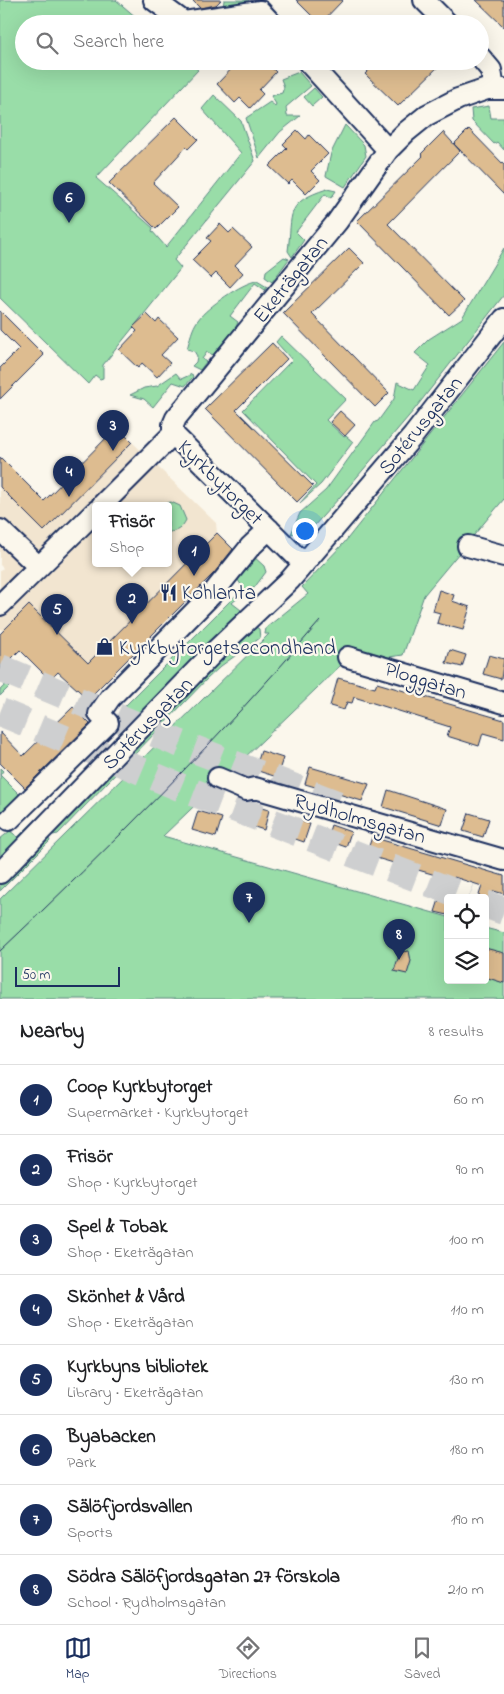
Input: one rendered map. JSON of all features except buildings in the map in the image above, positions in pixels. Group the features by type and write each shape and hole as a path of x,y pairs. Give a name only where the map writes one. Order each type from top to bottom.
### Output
{"street":[{"path":"154,0 174,15"},
{"path":"424,0 439,15"},
{"path":"232,15 260,11 264,15"},
{"path":"489,68 499,89"},
{"path":"315,70 388,150"},
{"name":"Eketrägatan","path":"105,502 173,434 173,425 176,418 337,222 388,150 427,115 458,99 499,89"},
{"name":"Sotérusgatan","path":"0,873 214,652 304,564 413,436 504,319"},
{"name":"Kyrkbytorget","path":"173,434 304,564"},
{"path":"0,605 92,515"},
{"name":"Kyrkbytorget","path":"9,820 108,723 99,714 110,698 213,593 250,547 269,529"},
{"path":"0,530 39,567"},
{"path":"468,546 504,556"},
{"name":"Ploggatan","path":"348,658 504,703"},
{"name":"Rydholmsgatan","path":"218,778 246,790 255,788 504,860"}],"shaded area":[{"path":"132,442 216,523 217,533 83,668 77,652 29,605 3,631 0,628 0,571 3,568 0,565 0,487 44,531"}],"green space":[{"path":"0,0 116,0 134,15 15,15 15,70 198,70 96,178 153,228 152,231 166,247 241,153 202,109 214,95 241,121 255,161 174,260 181,268 103,365 103,378 100,379 95,375 88,384 0,298"},
{"path":"224,0 249,0 244,5 223,8"},
{"path":"299,72 311,86 286,107 287,116 300,116 280,132 259,158 246,118 270,102 275,106 276,104 271,96 282,93 284,87 281,79"},
{"path":"314,88 322,97 312,106 304,97"},
{"path":"489,106 491,118 504,118 504,150 497,142 494,144 472,121 471,109"},
{"path":"345,125 364,145 366,156 345,187 326,176 331,153"},
{"path":"327,189 336,191 331,198 325,194 296,232 304,240 292,257 288,251 293,211 303,199"},
{"path":"504,248 504,295 414,410 340,497 313,527 291,534 300,513 326,490 394,399 397,382 414,390 430,365 415,353 429,339 462,318"},
{"path":"284,257 289,259 272,282 265,277 266,271"},
{"path":"257,281 267,287 265,290 255,283 230,316 238,322 236,327 213,355 207,352 202,359 206,362 200,370 192,366 196,362 197,356 194,351 187,349 198,320 225,296 251,282"},
{"path":"281,336 346,399 326,420 344,437 346,436 353,442 321,484 300,503 316,485 243,410 292,360 276,342"},
{"path":"504,342 504,499 424,595 403,655 342,664 163,836 444,916 444,984 489,984 489,929 504,933 504,999 0,999 0,899 269,634 265,634 266,628 308,594 302,587 344,543"},
{"path":"176,373 181,379 192,374 193,377 185,386 173,382 153,407 144,399 130,395 144,388 157,386"},
{"path":"172,502 180,506 186,520 179,529 172,531"},
{"path":"253,556 264,566 266,572 254,588 248,589 232,603 241,610 118,742 0,859 0,839 10,831 18,837 131,728 119,712 243,588 238,580 246,563"},
{"path":"256,627 259,629 260,638 221,666 207,679 58,834 53,835 214,663"},
{"path":"16,660 18,664 0,683 0,675"},
{"path":"21,670 20,676 0,696 0,690"},
{"path":"0,775 20,795 0,813"},
{"path":"48,837 50,841 0,891 0,884"}],"tunnel":[{"path":"0,668 176,742 339,805"},
{"path":"0,712 182,788 459,894"},
{"path":"489,905 504,911"}],"tram line":[{"path":"0,951 205,749 320,621"}],"place":[{"name":"Byabacken","path":"69,223"},
{"name":"Spel & Tobak","path":"113,451"},
{"name":"Skönhet & Vård","path":"69,497"},
{"name":"Coop Kyrkbytorget","path":"194,576"},
{"name":"Kohlanta","path":"168,592"},
{"name":"Frisör","path":"132,624"},
{"name":"Kyrkbyns bibliotek","path":"57,635"},
{"name":"Kyrkbytorgetsecondhand","path":"105,647"},
{"name":"Sälöfjordsvallen","path":"249,923"},
{"name":"Södra Sälöfjordsgatan 27 förskola","path":"399,960"}]}
